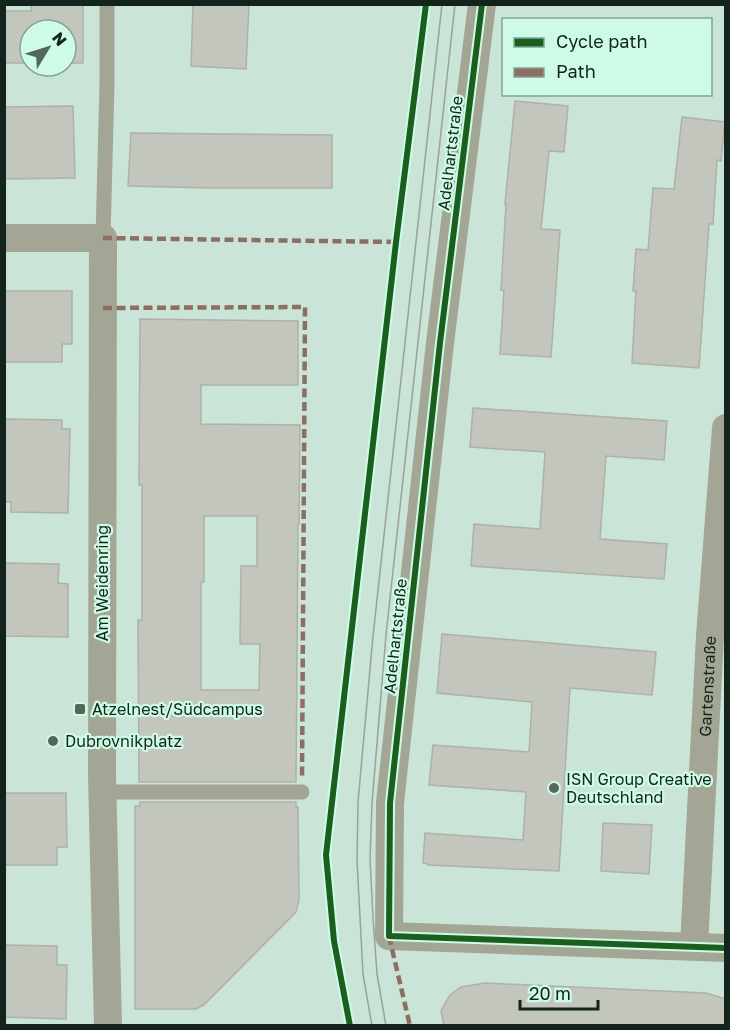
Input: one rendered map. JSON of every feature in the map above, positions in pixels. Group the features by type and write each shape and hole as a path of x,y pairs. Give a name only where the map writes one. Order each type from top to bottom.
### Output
{"street":[{"name":"Adelhartstraße","path":"482,4 440,343 390,803 388,936 726,948"},
{"path":"4,238 103,238"},
{"name":"Am Weidenring","path":"103,238 102,792 108,1026"},
{"name":"Gartenstraße","path":"694,946 710,636 726,428"}],"lane":[{"path":"103,238 107,4"},
{"path":"102,792 302,792"}],"building":[{"path":"31,4 83,4 83,63 78,63 78,18 18,18 18,63 4,63 4,11 31,11"},
{"path":"193,4 249,4 246,69 191,66"},
{"path":"515,101 568,106 564,152 549,151 541,229 560,230 551,357 500,354 504,291 501,290 505,204"},
{"path":"73,106 75,178 4,179 4,107"},
{"path":"682,117 725,122 721,161 717,160 713,224 709,224 699,368 632,363 636,249 648,250 653,188 674,189"},
{"path":"131,133 332,135 332,188 128,186"},
{"path":"4,291 72,291 72,344 62,344 62,362 4,362"},
{"path":"140,319 298,321 298,385 201,385 201,424 300,425 296,782 139,782 138,620 142,620 142,485 139,485","holes":["204,516 257,516 257,566 241,566 240,644 260,644 259,690 201,690 201,582 204,582"]},
{"path":"473,408 667,421 664,460 606,456 600,539 667,544 664,579 471,566 474,524 540,529 545,452 470,447"},
{"path":"4,419 62,420 62,429 70,429 68,513 11,512 11,502 4,502"},
{"path":"4,563 59,564 58,583 68,584 68,637 4,636"},
{"path":"442,634 656,652 652,695 570,688 559,871 423,863 425,833 523,840 526,792 429,785 433,745 529,752 532,702 437,693"},
{"path":"4,793 66,793 67,847 57,847 57,865 4,865"},
{"path":"140,802 296,802 296,807 298,807 299,900 296,912 204,1005 196,1009 135,1009 135,806 140,806"},
{"path":"603,823 652,825 649,874 601,871"},
{"path":"4,945 57,946 57,965 67,965 66,1019 4,1017"},
{"path":"485,983 706,993 726,999 726,1026 444,1026 441,1011 450,995 461,987"}],"tram line":[{"path":"372,1026 363,974 357,861 358,802 373,636 442,4"},
{"path":"386,1026 377,974 373,918 370,859 372,803 386,635 455,4"}],"marked path":[{"path":"103,238 396,242"},
{"path":"103,308 305,307 302,780"},
{"path":"389,936 410,1026"}],"cycle path":[{"path":"350,1026 334,941 326,855 396,242 426,4"},
{"path":"482,4 440,343 390,803 389,936 726,948"}],"place":[{"name":"Atzelnest/Südcampus","path":"80,709"},
{"name":"Dubrovnikplatz","path":"53,741"},
{"name":"ISN Group Creative Deutschland","path":"554,788"}]}
